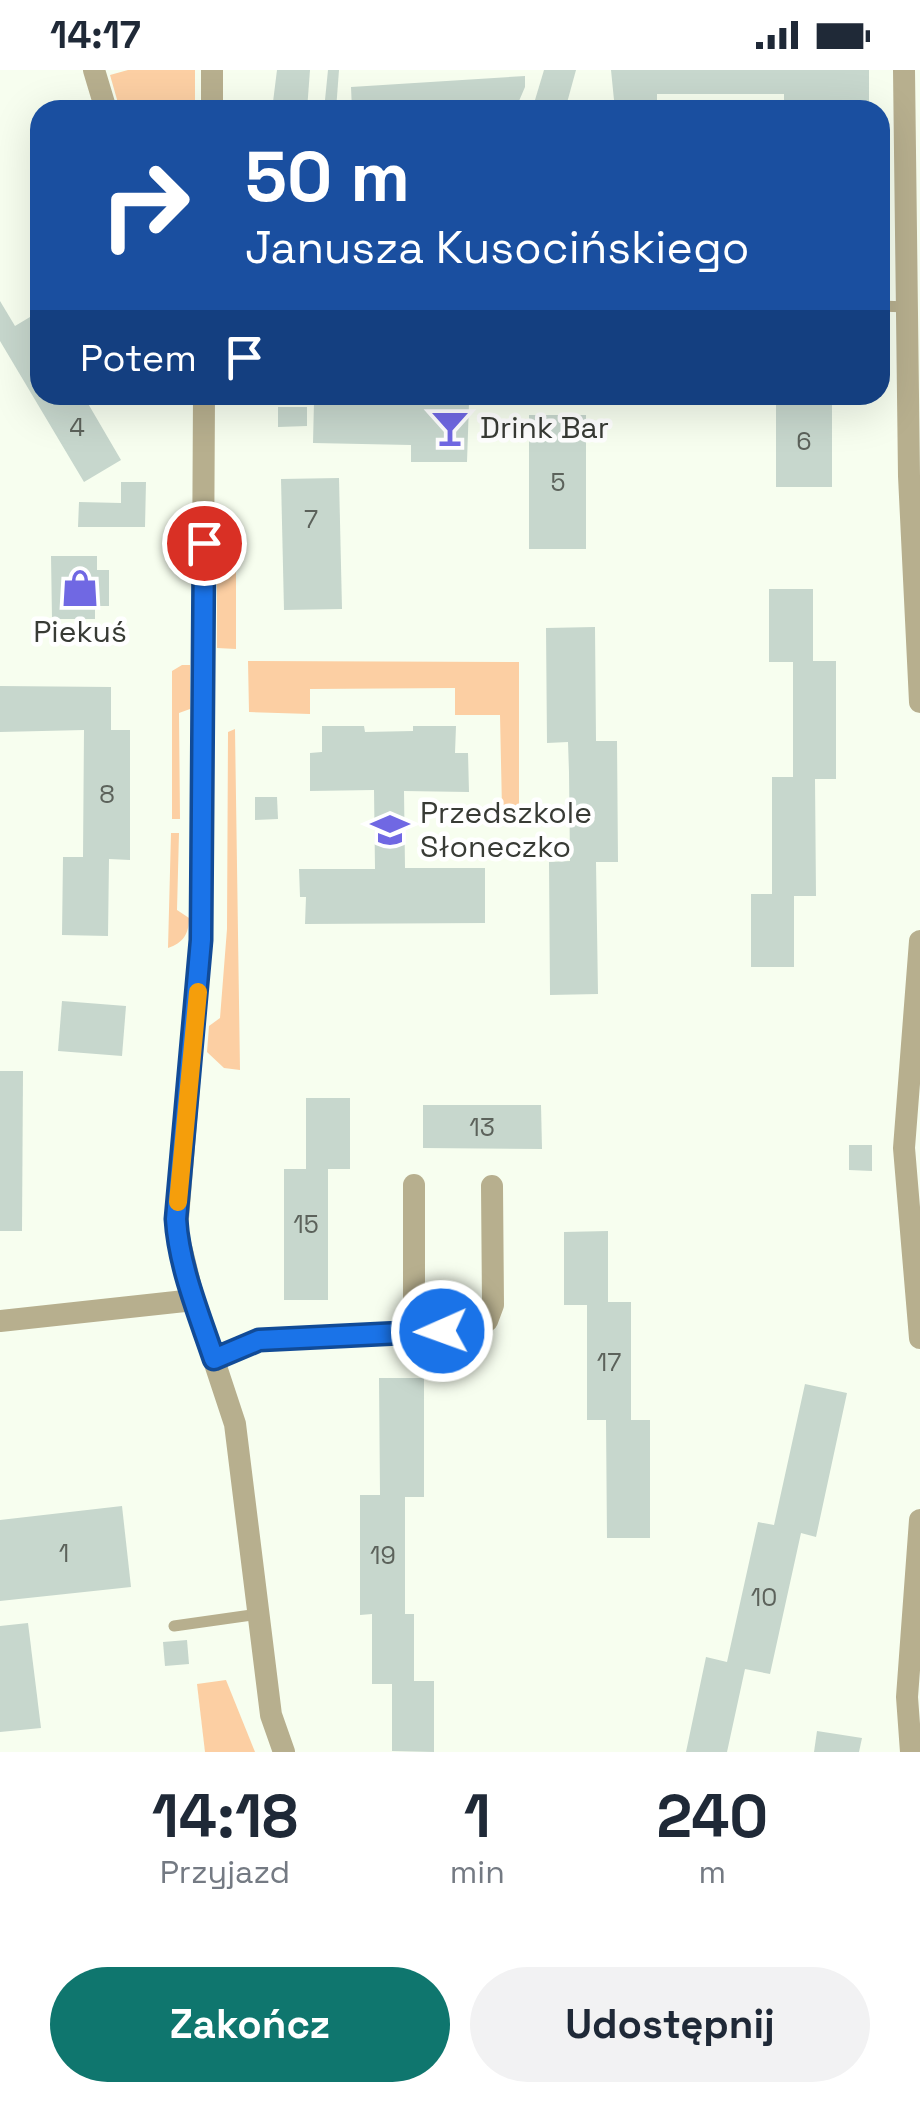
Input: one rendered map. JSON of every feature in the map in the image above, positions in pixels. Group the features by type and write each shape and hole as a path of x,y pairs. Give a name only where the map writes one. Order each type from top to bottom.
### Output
{"street":[{"path":"94,70 103,100"},
{"path":"212,70 212,100"},
{"path":"904,70 908,476 920,702"},
{"path":"201,409 201,940 176,1219 180,1253 235,1424 272,1715 284,1752"},
{"path":"920,941 904,1148 920,1338"},
{"path":"414,1185 414,1332"},
{"path":"214,1359 259,1340 471,1330 487,1321 492,1305 492,1186"},
{"path":"0,1321 194,1300"},
{"path":"911,1752 907,1696 920,1520"}],"lane":[{"path":"890,306 907,307"},
{"path":"174,1626 259,1614"}],"shaded area":[{"path":"128,70 195,70 195,100 117,100 110,75"},
{"path":"217,572 236,572 236,649 217,648"},
{"path":"248,661 519,662 519,810 502,809 500,715 455,715 455,688 310,689 310,714 249,712"},
{"path":"190,665 190,709 179,713 180,819 172,819 172,671"},
{"path":"235,729 240,1070 224,1068 207,1052 209,1026 220,1018 227,929 228,732"},
{"path":"171,833 179,833 177,910 189,918 184,937 168,948"},
{"path":"226,1680 255,1752 205,1752 197,1684"}],"building":[{"path":"277,70 310,70 308,100 273,100"},
{"path":"328,70 339,70 337,100 325,100"},
{"path":"544,70 576,70 568,100 535,100"},
{"path":"611,70 869,70 869,100 784,100 784,94 657,94 657,100 614,100"},
{"path":"525,76 519,100 352,100 351,87"},
{"path":"0,301 15,326 30,317 30,391 0,341"},
{"path":"38,405 89,405 121,460 84,482"},
{"path":"314,405 469,405 467,462 411,462 411,445 313,443"},
{"path":"776,405 832,405 832,487 776,487"},
{"path":"278,407 307,407 307,426 278,427"},
{"path":"529,415 586,415 586,549 529,549"},
{"path":"339,478 342,609 284,610 281,479"},
{"path":"121,482 146,482 145,527 78,527 79,502 121,503"},
{"name":"Piekuś","path":"51,556 97,556 97,570 109,570 109,606 95,606 95,619 52,619"},
{"path":"769,589 813,589 813,661 836,661 836,779 815,779 816,896 794,896 794,967 751,967 751,894 772,894 772,777 793,777 793,662 769,662"},
{"path":"595,627 596,741 617,741 618,862 596,862 598,994 550,995 549,862 570,861 568,742 547,743 546,628"},
{"path":"0,686 111,687 111,730 130,730 130,860 109,859 108,936 62,935 63,857 83,857 84,730 0,732"},
{"name":"Przedszkole Słoneczko","path":"322,726 364,726 365,732 456,726 455,753 468,753 469,792 404,791 405,868 485,868 485,923 305,924 306,897 300,897 299,869 375,869 374,790 310,791 310,753 322,752"},
{"path":"255,797 277,797 278,819 255,820"},
{"path":"62,1001 126,1006 122,1056 58,1051"},
{"path":"0,1071 23,1071 22,1231 0,1231"},
{"path":"306,1098 350,1098 350,1169 328,1169 328,1300 284,1300 284,1169 306,1169"},
{"path":"423,1105 541,1105 542,1149 423,1148"},
{"path":"849,1145 872,1145 872,1171 849,1170"},
{"path":"608,1231 608,1302 631,1302 631,1420 650,1420 650,1538 607,1538 606,1420 587,1420 587,1305 564,1305 564,1232"},
{"path":"379,1378 424,1378 424,1497 405,1497 405,1614 414,1614 414,1681 434,1681 434,1752 392,1751 392,1684 372,1684 372,1614 360,1615 360,1495 380,1495"},
{"path":"805,1384 847,1393 816,1537 801,1533 770,1674 745,1669 727,1752 686,1752 706,1657 727,1662 758,1522 774,1525"},
{"path":"122,1506 131,1587 0,1601 0,1520"},
{"path":"28,1623 41,1728 0,1732 0,1626"},
{"path":"187,1640 189,1664 165,1666 163,1642"},
{"path":"817,1731 862,1738 859,1752 814,1752"}],"slow traffic":[{"path":"178,1202 198,992"}],"place":[{"name":"Drink Bar","path":"450,428"},
{"name":"Piekuś","path":"80,588"},
{"name":"Przedszkole Słoneczko","path":"390,830"}],"route":[{"path":"204,543 201,940 176,1219 180,1253 194,1300 214,1359 259,1340 442,1331"}]}
